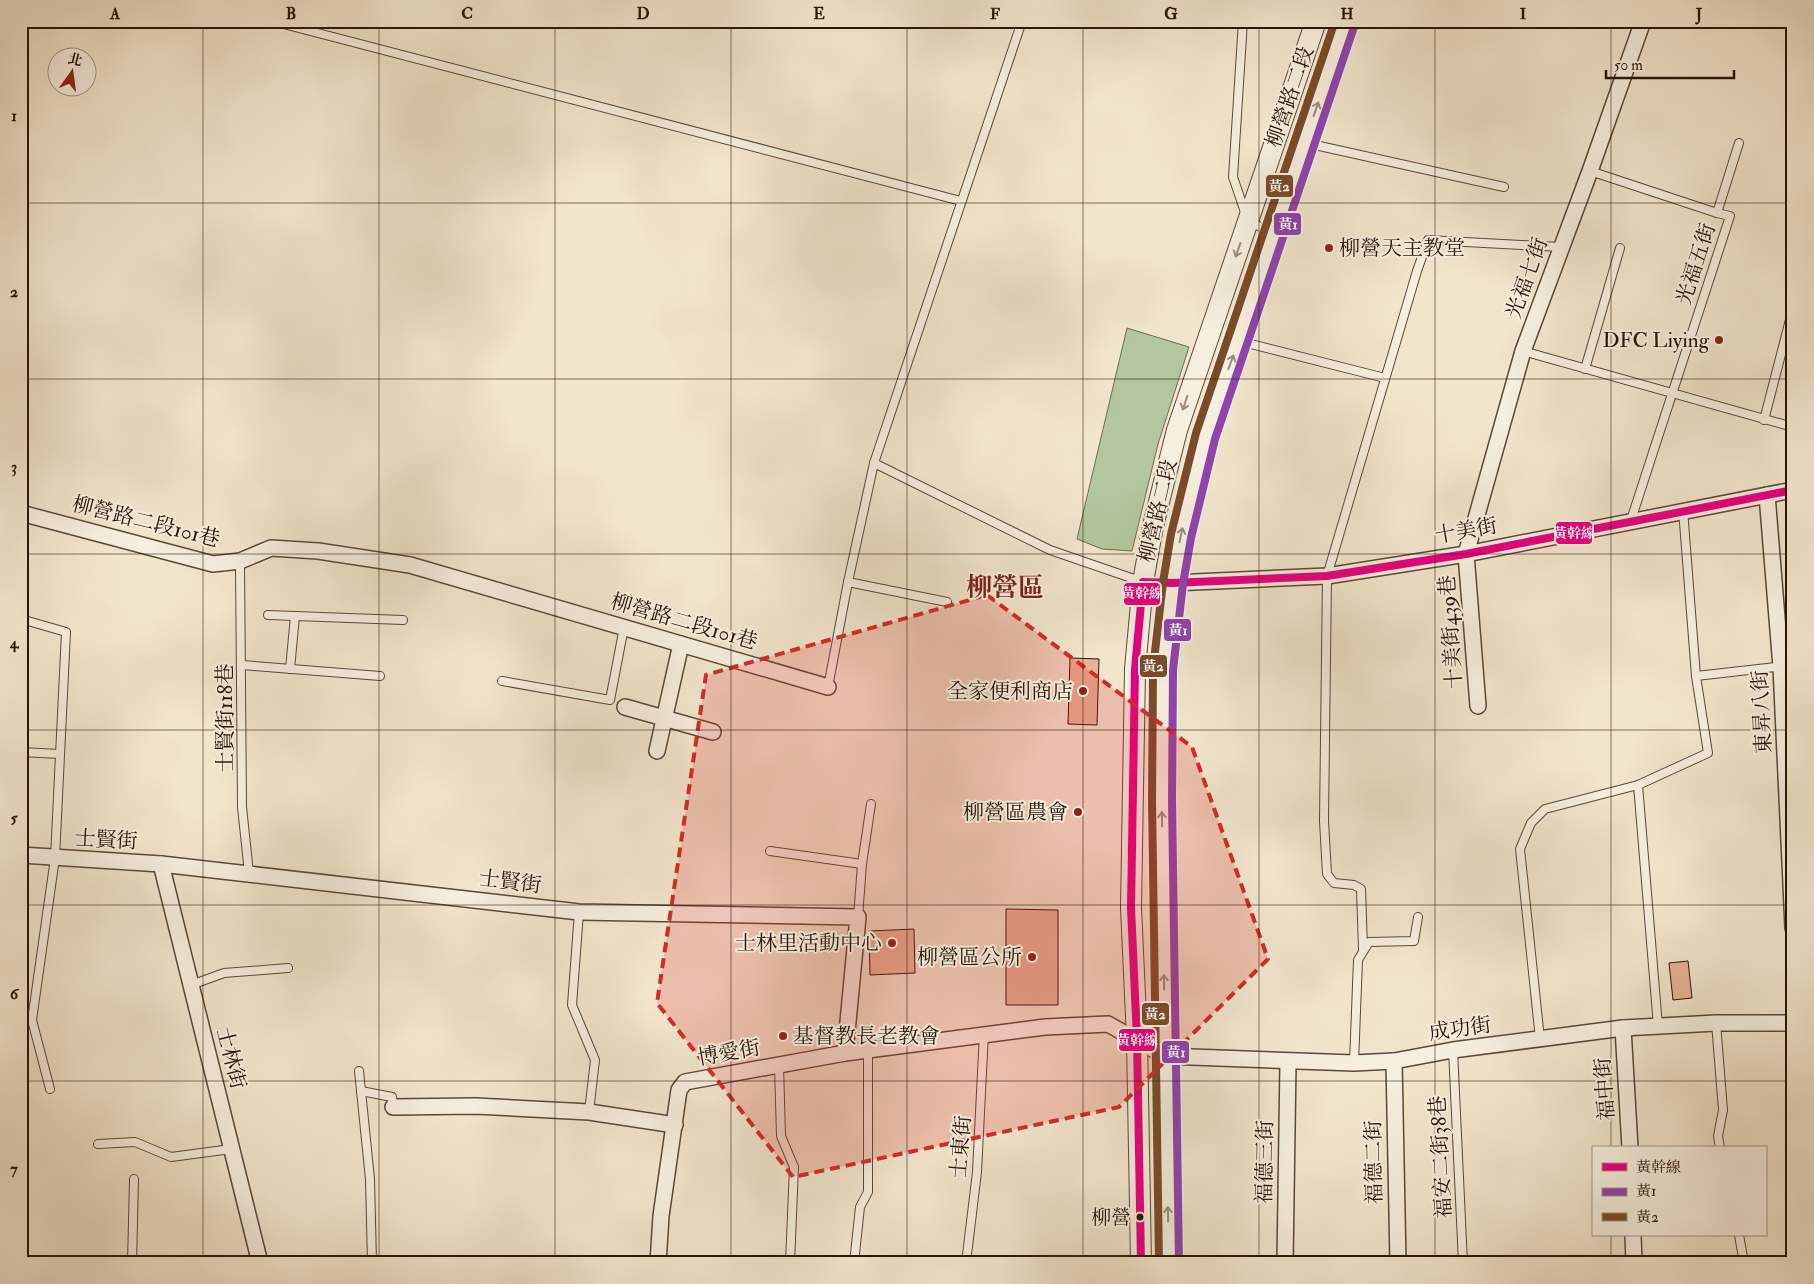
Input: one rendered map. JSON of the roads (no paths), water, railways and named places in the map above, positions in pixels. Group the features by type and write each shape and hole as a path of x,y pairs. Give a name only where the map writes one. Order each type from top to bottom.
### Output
{"street":[{"name":"柳營路二段","path":"1141,1263 1137,1039 1131,908 1135,669 1142,582 1176,430 1316,21"},
{"name":"柳營路二段","path":"1169,1263 1162,801 1163,669 1173,583 1180,536 1206,436 1346,21"},
{"name":"光福七街","path":"1466,554 1523,351 1643,21"},
{"name":"十美街","path":"1173,583 1327,576 1466,554 1631,520 1793,490"},
{"name":"東昇八街","path":"1768,495 1787,666 1793,928"},
{"name":"柳營路二段101巷","path":"21,513 213,564 240,562 271,548 318,551 410,564 828,687"},
{"name":"十美街439巷","path":"1466,554 1478,706"},
{"path":"657,751 681,644"},
{"path":"625,706 714,732"},
{"name":"士賢街","path":"21,855 161,864 579,912 858,917"},
{"name":"士林街","path":"161,864 260,1263"},
{"path":"845,1053 858,917"},
{"name":"成功街","path":"1137,1039 1165,1056 1354,1063 1394,1060 1453,1050 1623,1028 1716,1023 1793,1023"},
{"name":"博愛街","path":"658,1263 661,1216 679,1090 685,1082 845,1053 984,1033 1045,1027 1108,1024 1137,1039"},
{"name":"福中街","path":"1623,1028 1630,1146"},
{"name":"福德二街","path":"1394,1060 1398,1263"},
{"name":"福德三街","path":"1284,1263 1288,1062"},
{"path":"393,1107 476,1106 589,1112 675,1125"},
{"path":"1633,1236 1634,1263"}],"lane":[{"path":"272,21 961,201"},
{"name":"柳營路二段101巷","path":"828,687 848,582 874,463 1022,21"},
{"path":"1243,21 1233,177 1248,221 1274,233"},
{"path":"1305,142 1504,187"},
{"name":"光福五街","path":"1631,520 1730,216 1717,212 1738,143"},
{"path":"1590,171 1717,212"},
{"path":"1363,949 1361,889 1354,885 1334,883 1327,874 1324,821 1327,576 1401,324 1428,240 1560,247"},
{"path":"1585,369 1620,248"},
{"path":"1764,420 1793,308"},
{"path":"1239,341 1385,378"},
{"path":"1523,351 1793,427"},
{"path":"874,463 1050,550 1142,582"},
{"path":"1540,1039 1520,849 1530,823 1545,809 1638,785 1708,753 1696,676 1683,510"},
{"name":"士賢街118巷","path":"240,562 242,807 249,873"},
{"path":"848,582 946,602"},
{"name":"十美街","path":"1142,582 1173,583"},
{"path":"268,615 403,620"},
{"path":"290,669 295,616"},
{"path":"21,619 66,632 55,858 32,1020 50,1090"},
{"path":"502,681 610,700 624,627"},
{"path":"242,665 380,676"},
{"path":"1696,676 1787,666"},
{"path":"21,752 60,754"},
{"path":"1638,785 1658,1026"},
{"path":"858,917 862,864 871,804"},
{"path":"770,851 862,864"},
{"path":"579,912 572,1005 595,1060 589,1112"},
{"path":"1354,1063 1358,960 1369,942 1414,941 1418,917"},
{"path":"191,985 224,974 288,968"},
{"path":"21,1019 32,1020"},
{"path":"1716,1023 1723,1110 1718,1136 1720,1146"},
{"name":"士東街","path":"966,1263 977,1172 984,1033"},
{"path":"854,1263 860,1207 868,1192 868,1050"},
{"name":"福安二街38巷","path":"1453,1050 1463,1263"},
{"path":"779,1065 781,1136 794,1167 790,1263"},
{"path":"359,1071 370,1179 372,1263"},
{"path":"361,1091 392,1097 393,1107"},
{"path":"98,1144 134,1142 171,1157 231,1149"},
{"path":"132,1263 134,1179"},
{"path":"1739,1236 1744,1263"},
{"path":"1784,1263 1793,1259"}],"place":[{"name":"柳營天主教堂","path":"1329,248"},
{"name":"DFC Liying","path":"1719,340"},
{"name":"全家便利商店","path":"1083,691"},
{"name":"柳營區農會","path":"1078,812"},
{"name":"士林里活動中心","path":"892,943"},
{"name":"柳營區公所","path":"1032,957"},
{"name":"基督教長老教會","path":"783,1036"},
{"name":"柳營","path":"1140,1217"}],"district":[{"name":"柳營區","path":"1005,588"}]}
